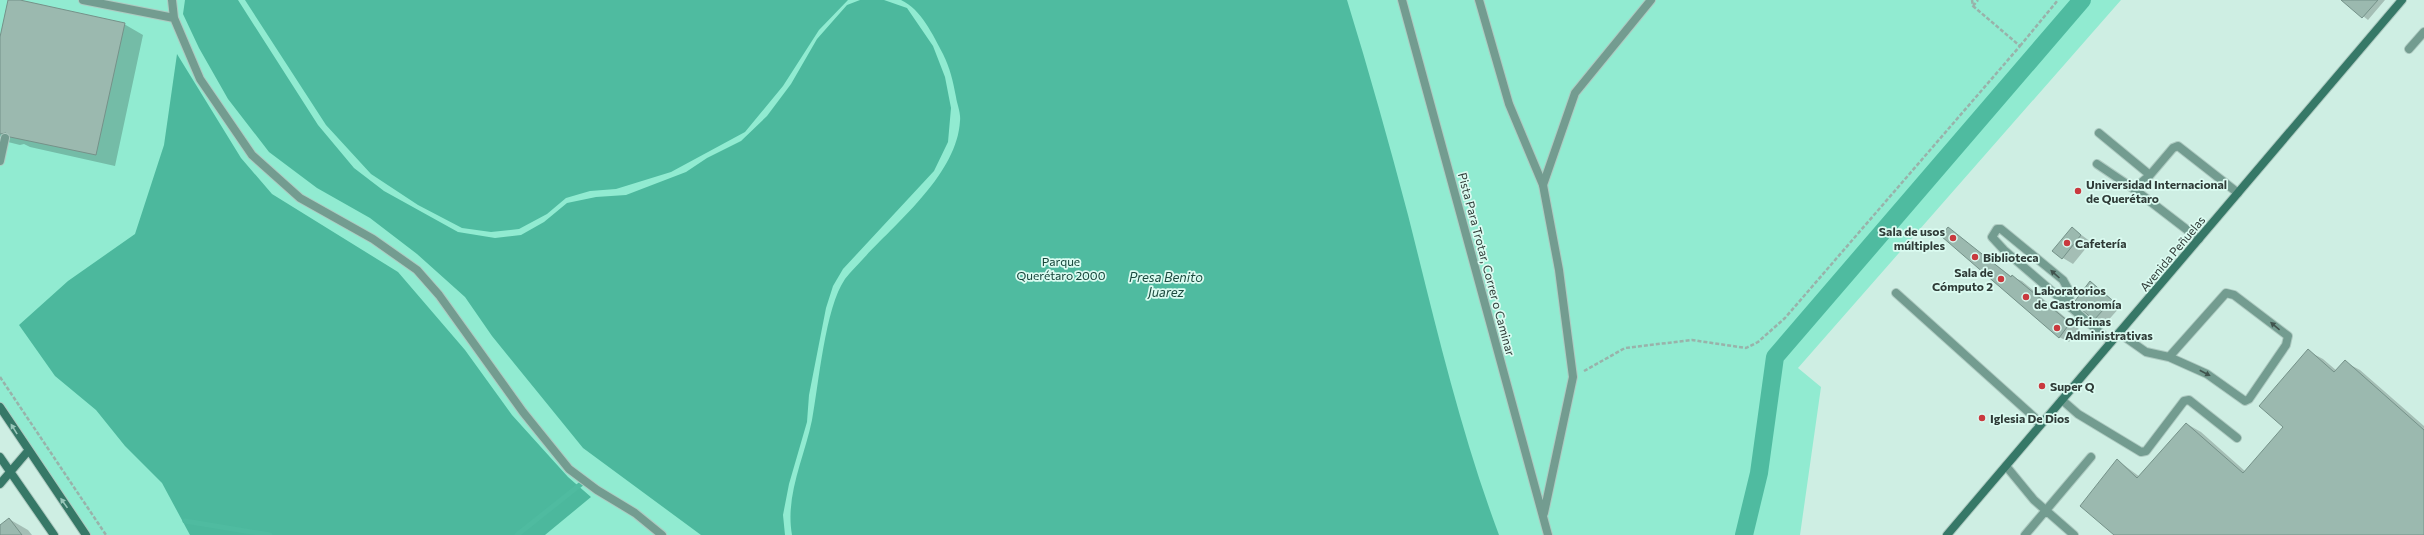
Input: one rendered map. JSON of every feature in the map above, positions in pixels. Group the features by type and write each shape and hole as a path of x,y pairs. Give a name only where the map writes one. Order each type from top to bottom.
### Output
{"street":[{"path":"83,0 174,18"},
{"path":"172,0 174,18 200,79 252,155 300,198 373,239 417,270 439,295 523,412 570,469 597,490 636,513 662,535"},
{"name":"Pista Para Trotar, Correr o Caminar","path":"1402,0 1548,535"},
{"path":"1479,0 1509,104 1543,185 1559,270 1573,377 1543,516"},
{"path":"1543,185 1575,93 1651,0"},
{"name":"Avenida Peñuelas","path":"1947,535 2402,0"},
{"path":"2409,48 2424,32"},
{"path":"2099,133 2150,175"},
{"path":"0,161 5,138"},
{"path":"2134,189 2150,175 2173,148 2178,146 2238,194"},
{"path":"2097,164 2134,189 2199,239"},
{"path":"2071,308 2068,289 2063,280 2001,229 1998,229 1992,235 1993,238 2071,308 2111,342"},
{"path":"1896,293 2034,417 2040,425"},
{"path":"2119,333 2146,352 2170,357 2207,374 2245,401 2248,399 2286,345 2288,336 2234,295 2226,293 2170,357"},
{"path":"2062,400 2078,414 2141,452 2146,451 2184,401 2189,400 2237,438"},
{"path":"0,408 86,535"},
{"path":"0,484 28,451"},
{"path":"0,457 54,535"},
{"path":"2025,535 2091,457"},
{"path":"2006,466 2034,500 2074,535"}],"path":[{"path":"1972,0 1973,6 2020,46"},
{"path":"1973,6 1978,0"},
{"path":"1573,377 1625,348 1692,340 1746,348 1758,342 1785,318 2058,0"},
{"path":"0,377 106,535"}],"green space":[{"name":"Parque Querétaro 2000","path":"0,0 2121,0 1798,368 1821,387 1800,535 87,535 0,411"}],"shaded area":[{"path":"185,0 238,0 318,125 354,168 384,191 458,232 495,238 521,235 544,222 567,203 596,197 626,195 686,172 707,158 741,141 767,116 791,84 817,39 847,5 860,0 884,0 907,8 933,46 945,77 951,108 948,142 934,171 843,269 833,286 826,308 809,395 807,422 789,484 783,515 785,535 701,535 583,448 492,336 465,297 417,254 370,218 317,188 269,152 228,99 199,48 183,14"},
{"path":"177,54 241,158 272,194 398,272 465,350 512,415 568,477 591,497 545,535 190,535 162,483 125,446 96,410 55,376 19,325 68,281 135,234 164,145"}],"water":[{"path":"245,0 848,0 819,30 783,86 745,132 671,172 616,189 590,191 566,198 547,214 519,229 491,232 462,228 418,205 371,174 326,125"},
{"name":"Presa Benito Juarez","path":"901,0 1347,0 1394,161 1438,336 1460,416 1499,535 792,535 791,506 793,491 809,434 824,346 832,308 838,292 849,274 923,196 937,178 948,160 956,141 960,115 948,64 926,23 915,10"}],"building":[{"path":"8,0 20,0 125,23 96,155 10,137 6,133 0,134 0,37"},
{"path":"2341,0 2378,0 2362,18"},
{"path":"1948,227 2011,277 2012,275 2070,323 2059,338 1941,236"},
{"name":"Cafetería","path":"2072,227 2081,235 2062,259 2052,251"},
{"path":"2090,281 2112,300 2094,320 2076,305 2075,301"},
{"path":"2308,349 2334,372 2345,360 2424,430 2424,535 2114,535 2080,506 2117,459 2137,478 2186,423 2243,473 2283,427 2259,406"},
{"path":"9,518 22,535 0,535 0,525"}],"waterway":[{"path":"1744,535 1759,473 1775,357 2082,0"},
{"path":"517,535 581,484"},
{"path":"185,521 270,535"}],"place":[{"name":"Universidad Internacional de Querétaro","path":"2078,191"},
{"name":"Sala de usos múltiples","path":"1953,238"},
{"name":"Cafetería","path":"2067,243"},
{"name":"Biblioteca","path":"1975,257"},
{"name":"Sala de Cómputo 2","path":"2001,279"},
{"name":"Laboratorios de Gastronomía","path":"2026,297"},
{"name":"Oficinas Administrativas","path":"2057,328"},
{"name":"Super Q","path":"2042,386"},
{"name":"Iglesia De Dios","path":"1982,418"}]}
